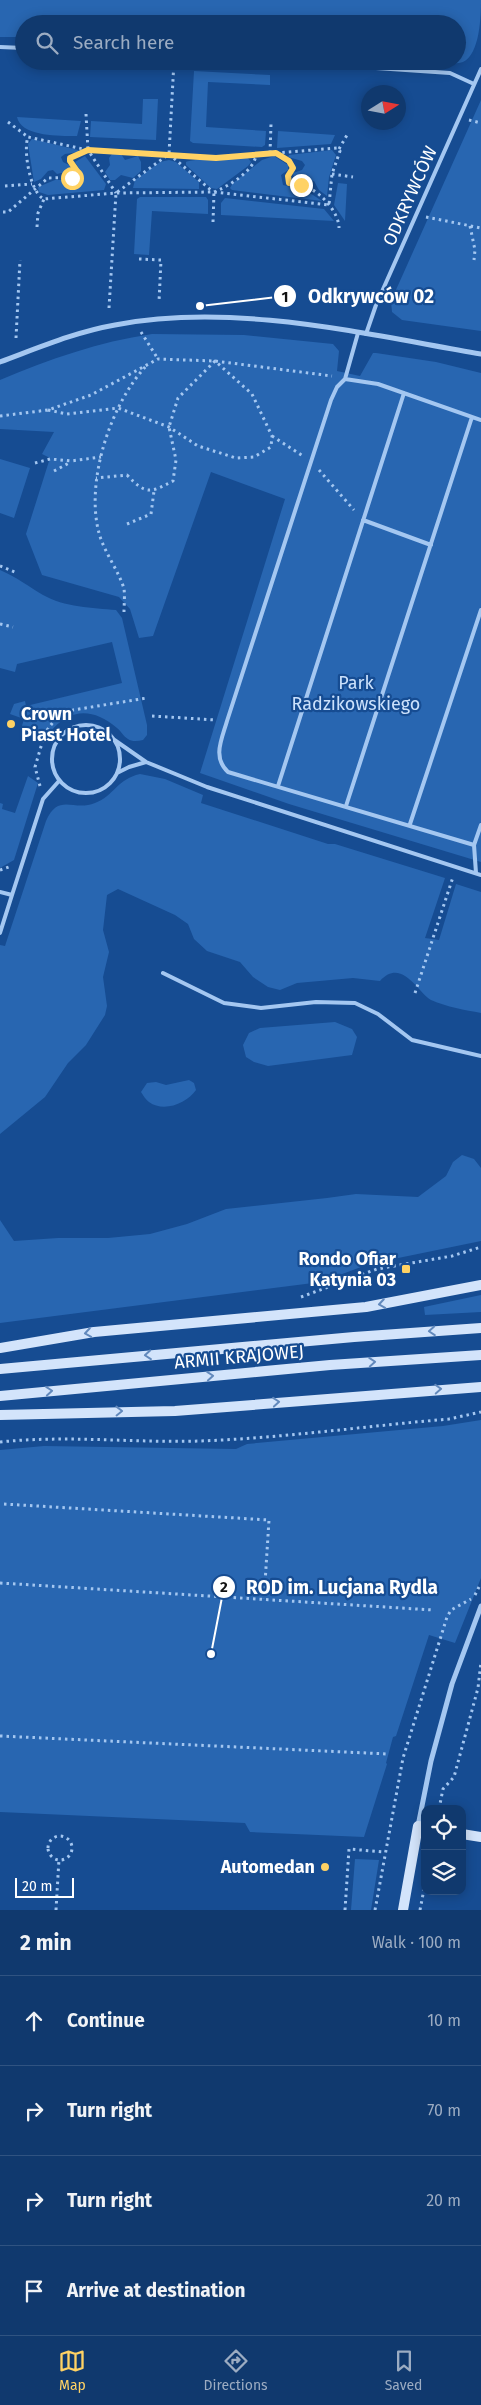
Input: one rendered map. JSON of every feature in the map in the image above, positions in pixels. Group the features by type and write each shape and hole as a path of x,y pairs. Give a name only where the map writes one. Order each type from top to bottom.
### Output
{"main road":[{"path":"0,1348 104,1331 366,1307 430,1297 481,1285"},
{"name":"ARMII KRAJOWEJ","path":"0,1369 354,1337 481,1328"},
{"name":"ARMII KRAJOWEJ","path":"0,1396 330,1365 481,1355"},
{"path":"0,1414 175,1410 481,1387"},
{"path":"403,1910 421,1827"},
{"path":"466,1835 481,1837"}],"street":[{"path":"0,362 83,332 155,319 202,318 273,321 366,334 481,354"},
{"path":"425,1805 434,1748 455,1676 481,1606"}],"lane":[{"path":"0,47 15,48"},
{"name":"ODKRYWCÓW","path":"366,334 376,305 481,69"},
{"path":"406,70 450,73 474,84"},
{"path":"358,333 345,378 337,387 331,400 218,754 228,772 410,824 474,845"},
{"path":"345,378 378,384 481,420"},
{"path":"278,786 404,393"},
{"path":"346,806 472,417"},
{"path":"363,520 431,545"},
{"path":"410,824 481,610"},
{"path":"113,739 120,756 117,773 111,783 101,790 90,793 78,793 68,788 59,780 54,771 53,750 58,740 65,732 74,727 96,727 106,731 113,739 146,762 207,787 479,874 474,845 481,825"},
{"path":"117,773 146,762"},
{"path":"0,933 43,799 59,780"},
{"path":"0,892 12,895"},
{"path":"163,972 224,1003 261,1008 316,1002 354,1003 378,1014 412,1040 481,1056"}],"path":[{"path":"169,154 174,70"},
{"path":"86,114 88,150 116,193 109,308"},
{"path":"468,120 481,123"},
{"path":"8,122 28,137 88,150 216,158 339,149"},
{"path":"270,154 271,124"},
{"path":"329,205 332,174 339,155 339,149 347,135"},
{"path":"28,137 26,146 32,184 34,189 44,199 116,193 214,192 329,205"},
{"path":"3,212 8,212 48,178 76,177 77,171 70,158 88,150"},
{"path":"276,153 292,164 293,168 288,176 289,183 310,189 329,205 339,222 339,228"},
{"path":"169,154 214,192"},
{"path":"116,193 169,154"},
{"path":"214,192 225,188 248,169 253,164 256,155"},
{"path":"332,174 353,177"},
{"path":"5,186 32,184"},
{"path":"213,222 214,192"},
{"path":"37,227 38,213 44,199"},
{"path":"425,217 481,228"},
{"path":"470,226 476,250 474,260"},
{"path":"139,259 161,260 159,302"},
{"path":"16,338 20,260"},
{"path":"141,332 158,359"},
{"path":"0,416 48,410 91,395 151,361 158,359 215,361 345,378"},
{"path":"124,612 124,589 107,556 98,532 95,505 96,478 101,457 118,408 132,381 151,361"},
{"path":"96,478 127,475 140,489 154,491 173,481 176,460 168,427 178,398 215,361"},
{"path":"48,410 67,414 118,408 168,427 198,446 236,458 254,457 271,447 272,436 252,394 215,361"},
{"path":"272,436 311,462 363,520"},
{"path":"35,463 50,459 72,461 101,457"},
{"path":"54,471 72,461"},
{"path":"127,524 151,514 154,491"},
{"path":"0,566 17,573"},
{"path":"0,624 13,627"},
{"path":"38,793 41,784 35,767 45,733 56,718 73,710 147,698"},
{"path":"152,716 227,721"},
{"path":"0,870 16,862"},
{"path":"415,993 456,867"},
{"path":"293,1298 303,1297 378,1269 452,1256 481,1248"},
{"path":"0,1442 33,1439 198,1441 449,1419 481,1412"},
{"path":"4,1504 269,1520 264,1600"},
{"path":"0,1583 433,1610"},
{"path":"375,1910 384,1852 403,1758 447,1617 451,1610 475,1597 479,1587"},
{"path":"440,1805 443,1789 454,1777 478,1688 481,1662"},
{"path":"0,1736 388,1754"},
{"path":"60,1836 66,1838 71,1846 68,1855 59,1859 50,1854 48,1847 50,1840 60,1836"},
{"path":"345,1910 349,1849 384,1852"},
{"path":"56,1910 59,1859"},
{"path":"420,1910 423,1895"}],"green space":[{"path":"0,0 481,0 481,15 476,43 469,58 466,60 466,15 15,15 15,37 0,37"},
{"path":"194,71 270,75 270,85 208,82 206,127 266,131 265,145 262,147 193,143 190,141"},
{"path":"143,99 158,99 156,140 90,137 91,121 142,124"},
{"path":"481,100 481,331 402,320 392,312 391,301"},
{"path":"17,117 81,121 77,136 52,135 34,132 26,128 20,124"},
{"path":"278,131 335,135 331,144 277,148"},
{"path":"32,139 78,150 79,152 65,154 61,157 63,162 71,166 69,171 57,174 53,170 48,171 41,179 34,182 28,144"},
{"path":"332,150 336,155 329,177 327,196 319,190 314,181 304,182 294,178 293,173 302,170 305,165 302,161 288,157 289,155"},
{"path":"112,154 121,154 125,160 138,156 141,162 141,171 133,178 121,175 115,180 110,180 105,172 110,165 109,158"},
{"path":"85,156 106,184 104,190 48,195 39,192 38,187 55,180 78,180 82,173 75,162"},
{"path":"274,156 288,165 288,170 281,175 283,185 307,191 322,201 232,190 230,188 233,183 262,160"},
{"path":"248,158 251,162 248,166 217,189 211,188 186,165 186,162 196,160"},
{"path":"169,160 176,162 199,182 199,189 133,188 135,180 160,162"},
{"path":"338,183 347,184 345,221 334,205"},
{"path":"140,197 206,197 208,200 208,214 152,211 149,255 134,254 137,199"},
{"path":"225,198 324,209 334,221 221,215 221,203"},
{"name":"Park Radzikowskiego","path":"152,334 244,335 333,344 339,351 337,371 360,376 373,353 436,362 481,373 481,862 289,804 200,773 285,499 211,472 153,636 139,638 130,609 119,597 42,575 26,534 50,458 42,454 54,432 0,429 0,380 75,352 132,337"},
{"path":"0,459 30,468 14,518 0,513"},
{"path":"0,570 51,599 79,606 116,610 122,618 147,725 147,735 143,740 130,740 108,721 99,716 82,713 65,719 49,733 32,733 21,729 24,719 10,714 14,704 25,701 26,706 122,683 112,642 17,664 15,672 0,668"},
{"path":"140,774 165,779 203,795 201,803 328,844 335,844 445,878 425,938 439,940 456,884 481,892 481,1013 431,1000 409,979 395,973 388,975 380,981 353,978 297,983 280,990 268,987 253,977 240,962 207,951 194,939 188,924 175,915 118,889 107,895 103,930 109,952 103,977 107,1006 105,1015 86,1045 68,1063 45,1097 0,1134 0,945 5,946 46,821 56,807 67,804 80,806 95,803 132,776"},
{"path":"28,776 38,783 14,860 0,868 0,803 3,804 2,809 15,813"},
{"path":"335,1022 352,1029 357,1037 352,1055 268,1066 254,1062 246,1057 243,1045 249,1033 260,1028"},
{"path":"189,1080 194,1083 196,1090 187,1099 175,1105 161,1107 155,1105 148,1101 141,1092 147,1083 156,1082 166,1085"},
{"path":"462,1155 474,1159 481,1168 481,1241 369,1264 321,1282 0,1323 0,1220 14,1241 58,1238 108,1238 150,1234 187,1224 226,1209 356,1194 418,1197 446,1176 453,1162"},
{"path":"481,1295 481,1312 425,1315 424,1307"},
{"path":"481,1420 481,1578 455,1643 429,1635 396,1736 393,1737 387,1764 364,1837 250,1832 245,1823 0,1812 0,1450 44,1446 236,1449 247,1444 443,1426"},
{"path":"355,1859 379,1860 371,1910 351,1910"}],"place":[{"name":"Odkrywców 02","path":"200,306"},
{"name":"Crown Piast Hotel","path":"11,724"},
{"name":"Rondo Ofiar Katynia 03","path":"406,1269"},
{"name":"ROD im. Lucjana Rydla","path":"211,1654"},
{"name":"Automedan","path":"325,1867"}],"route":[{"path":"72,178 76,177 77,171 70,158 88,150 216,158 276,153 292,164 293,168 287,180 289,183 301,185"}]}
